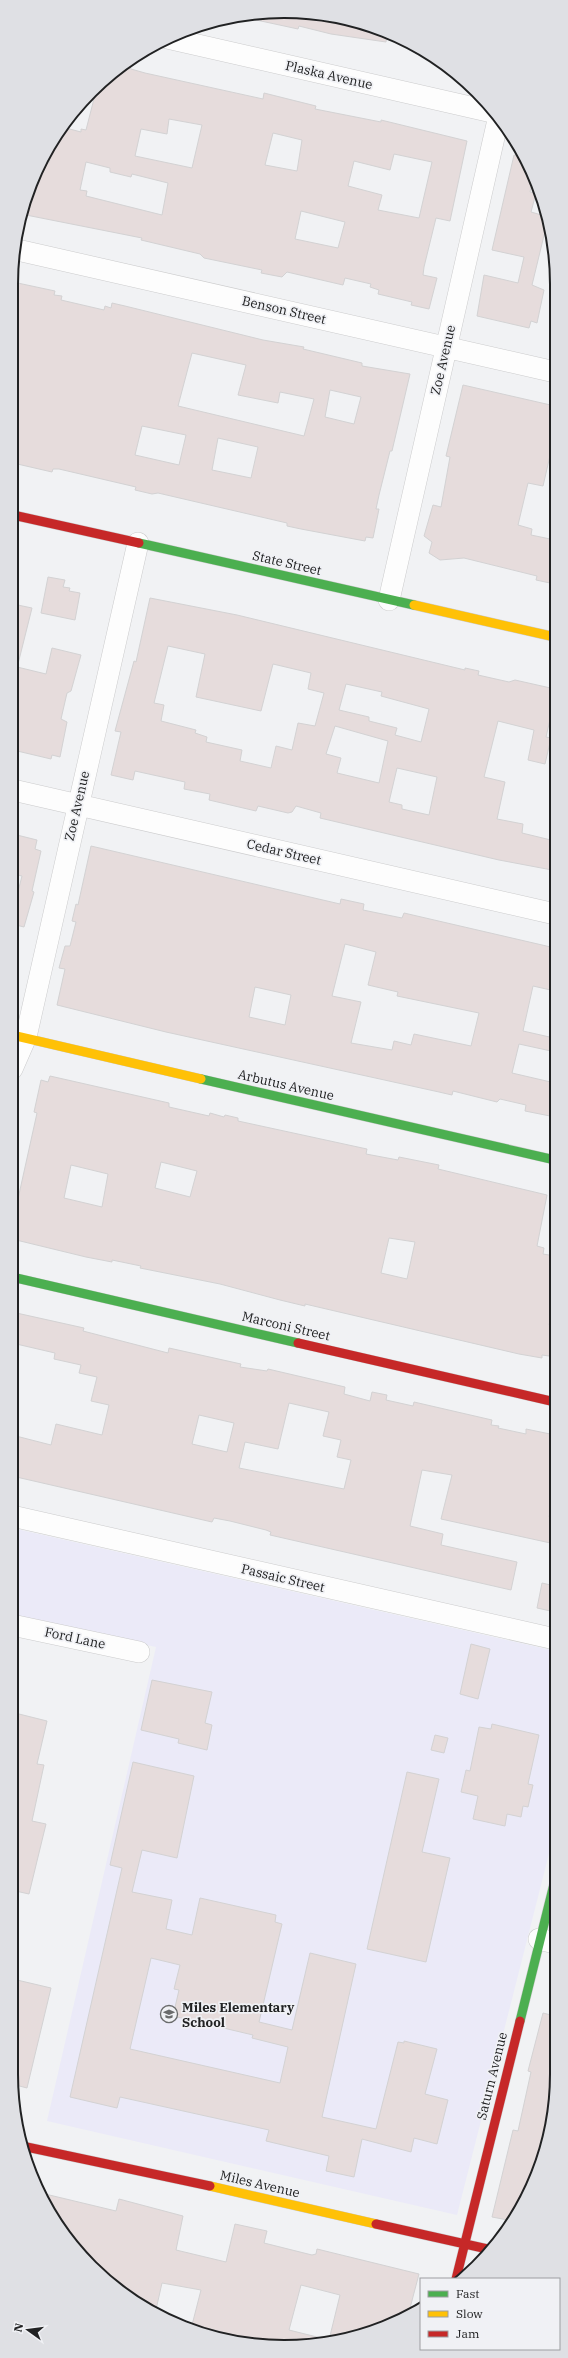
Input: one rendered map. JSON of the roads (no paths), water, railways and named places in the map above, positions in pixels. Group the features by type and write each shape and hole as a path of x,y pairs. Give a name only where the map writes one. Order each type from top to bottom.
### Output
{"street":[{"name":"Plaska Avenue","path":"177,40 485,110"},
{"name":"Zoe Avenue","path":"389,600 497,125"},
{"name":"Benson Street","path":"20,251 550,371"},
{"name":"State Street","path":"18,516 550,636"},
{"name":"Zoe Avenue","path":"19,1036 77,805 138,543"},
{"name":"Cedar Street","path":"18,791 550,913"},
{"name":"Arbutus Avenue","path":"19,1036 550,1159"},
{"name":"Marconi Street","path":"18,1278 550,1401"},
{"name":"Passaic Street","path":"18,1517 550,1637"},
{"name":"Ford Lane","path":"18,1626 139,1652"},
{"name":"Saturn Avenue","path":"457,2276 464,2244 547,1941 550,1918"},
{"name":"Miles Avenue","path":"28,2147 251,2195 485,2248"}],"place":[{"name":"Miles Elementary School","path":"169,2014"}]}
